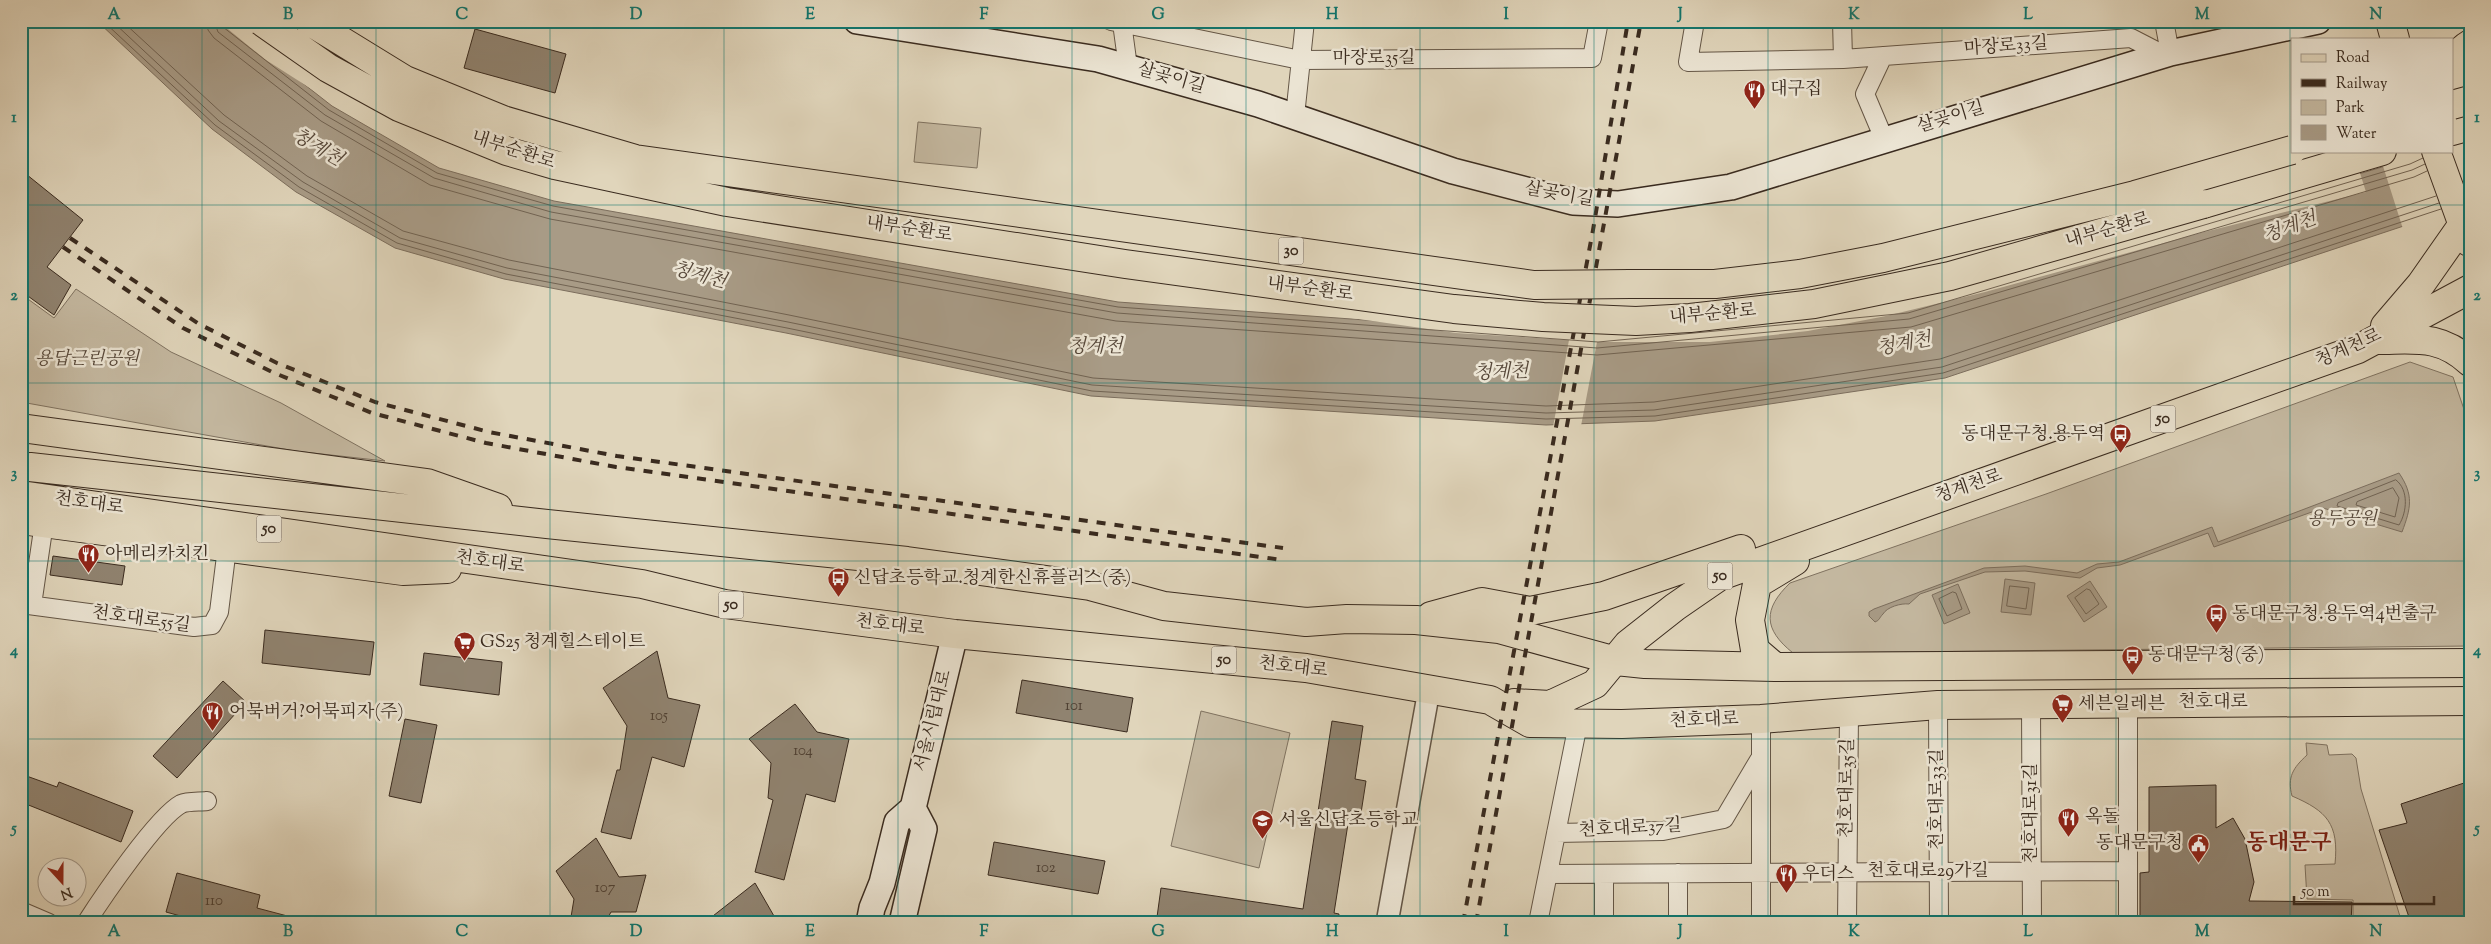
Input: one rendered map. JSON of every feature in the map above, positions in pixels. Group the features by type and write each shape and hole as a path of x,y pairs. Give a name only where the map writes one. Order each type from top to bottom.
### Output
{"main road":[{"name":"내부순환로","path":"261,21 328,68 399,107 507,151 565,167 727,202 1115,262 1445,308 1543,318 1636,321 1690,318 1814,304 1873,293 1950,276 2094,236 2379,152"},
{"name":"내부순환로","path":"309,21 405,80 503,120 635,159 1534,284 1715,284 1800,274 1882,258 2135,195 2291,150"},
{"name":"살곶이길","path":"856,21 1098,59 1295,116 1453,172 1572,202 1618,204 1731,188 1884,139 2167,54 2318,21"},
{"path":"2249,35 2270,21"},
{"path":"2390,21 2395,38"},
{"path":"2454,130 2470,125 2456,85 2454,62 2464,48 2470,44"},
{"path":"2373,340 2466,235 2436,152"},
{"name":"청계천로","path":"1490,700 1550,705 1595,684 1616,661 1628,644 1675,606 1720,576 2358,349 2470,289"},
{"path":"2373,340 2419,338 2434,341 2448,346 2470,362"},
{"path":"21,428 427,483 547,524"},
{"name":"천호대로","path":"30,467 547,524 907,561 1090,586 1164,606 1306,622 1347,619 1416,620 1499,629 1616,661 1646,664 1776,667 2470,663"},
{"path":"31,513 227,548 403,571 508,566"},
{"name":"천호대로","path":"31,513 228,523 508,566 642,584 725,604 955,634 1306,668 1490,700 1530,723 1578,724 1761,718 1938,705 2470,701"},
{"path":"1416,620 1482,602 1530,611 1604,596 1784,534 1847,530"},
{"path":"1776,667 1755,650 1750,620 1757,584 1847,530"},
{"name":"서울시립대로","path":"913,808 955,634"},
{"path":"2436,701 2470,714"},
{"path":"868,923 882,883 897,822 913,808 924,829 902,923"}],"street":[{"path":"1295,116 1305,21"},
{"name":"마장로35길","path":"1128,68 1117,22 1300,60 1592,58 1599,21"},
{"name":"마장로33길","path":"1695,21 1688,62 1843,59 2131,38 2167,54"},
{"path":"1842,21 1843,59"},
{"path":"2164,21 2167,54"},
{"path":"1884,56 1865,94 1884,139"},
{"path":"27,604 31,513"},
{"name":"천호대로55길","path":"27,604 194,627 212,625 219,612 227,548"},
{"path":"1387,923 1429,690"},
{"name":"천호대로31길","path":"2031,704 2032,923"},
{"path":"2128,704 2128,923"},
{"name":"천호대로33길","path":"1938,705 1939,923"},
{"name":"천호대로35길","path":"1848,923 1849,712"},
{"name":"천호대로37길","path":"1761,718 1759,760 1761,923"},
{"path":"1538,923 1578,724"},
{"name":"천호대로37길","path":"1556,833 1663,831 1724,819 1759,760"},
{"path":"86,923 100,901 167,814 182,804 208,801"},
{"name":"천호대로29가길","path":"1548,874 2128,871"},
{"path":"1678,873 1678,923"},
{"path":"1604,874 1604,923"},
{"path":"21,911 49,923"}],"green space":[{"path":"918,122 981,128 977,168 914,162"},
{"name":"용답근린공원","path":"76,289 171,352 281,403 385,461 295,451 21,402 21,294 54,318"},
{"name":"용두공원","path":"2410,362 2453,377 2470,427 2470,646 1793,653 1776,636 1772,627 1770,619 1771,610 1781,592 1790,583 2046,494"},
{"path":"1201,711 1290,733 1259,868 1171,846"},
{"path":"2306,743 2327,745 2329,755 2352,754 2356,758 2361,789 2402,923 2353,923 2353,900 2307,899 2305,865 2335,864 2336,850 2335,839 2328,821 2314,807 2292,796 2290,783 2292,773 2307,755"}],"water":[{"name":"청계천","path":"97,21 223,21 332,106 439,168 554,201 1118,302 1598,337 1907,309 2409,159 2447,152 2452,152 2470,204 1945,378 1655,421 1546,425 1091,396 786,333 504,279 395,248 296,192 212,129"},
{"path":"2399,473 2407,488 2410,502 2402,532 2323,508 2214,547 2208,533 2120,565 2097,568 2080,578 2025,571 1985,572 1920,594 1909,604 1891,607 1875,622 1869,616 1869,612 1874,609 1984,568 2025,566 2077,573 2097,564 2119,562 2212,527 2218,542"},
{"path":"2005,579 2035,583 2031,615 2001,612"},
{"path":"2090,581 2107,607 2084,622 2067,596"},
{"path":"1958,584 1970,613 1944,624 1932,595"}],"pier":[{"path":"218,21 227,21 327,99 266,60"},
{"path":"2470,128 2470,207 2403,229 2383,166 2360,173 2366,192 2204,232 1985,292 1886,316 1808,331 1710,342 1597,342 1581,426 1553,427 1569,340 1456,333 1331,315 1598,334 1906,306 2408,157 2417,152 2454,152 2454,135"}],"building":[{"path":"475,29 566,54 555,93 464,68"},
{"path":"21,170 83,220 47,267 71,285 54,315 21,291"},
{"path":"53,556 125,566 122,585 50,575"},
{"path":"265,630 374,642 370,675 262,663"},
{"path":"657,651 668,698 700,705 684,767 652,757 631,839 601,832 617,770 620,770 627,726 603,688"},
{"path":"424,653 502,662 499,695 420,685"},
{"path":"1022,680 1133,698 1127,732 1016,713"},
{"path":"223,681 246,702 177,778 153,756"},
{"path":"795,704 817,732 849,739 835,802 806,794 784,880 755,872 773,800 768,798 771,763 749,739"},
{"path":"405,719 437,725 421,803 389,796"},
{"path":"1332,721 1363,726 1355,779 1366,781 1361,813 1350,811 1334,913 1339,914 1338,923 1197,923 1157,917 1161,888 1303,909"},
{"path":"21,774 57,787 59,782 133,811 121,842 21,802"},
{"path":"2470,781 2470,923 2411,923 2379,830 2407,823 2401,804"},
{"path":"2216,785 2216,828 2233,818 2245,839 2254,882 2249,901 2352,902 2351,923 2140,923 2140,873 2149,872 2149,787"},
{"path":"596,838 619,877 646,875 636,912 611,912 605,923 570,923 574,899 556,871"},
{"path":"994,842 1105,861 1098,894 988,875"},
{"path":"177,873 260,895 257,908 295,918 294,923 206,923 166,912"},
{"path":"755,883 778,923 704,923"}],"railway":[{"path":"1463,923 1593,230 1628,21"},
{"path":"1476,923 1641,21"},
{"path":"70,238 199,324 277,363 375,402 489,432 617,456 1283,548"},
{"path":"63,247 183,328 272,372 372,413 486,443 616,467 1282,560"}],"place":[{"name":"대구집","path":"1754,109"},
{"name":"동대문구청.용두역","path":"2121,454"},
{"name":"아메리카치킨","path":"89,574"},
{"name":"신답초등학교.청계한신휴플러스(중)","path":"838,598"},
{"name":"동대문구청.용두역4번출구","path":"2216,634"},
{"name":"GS25 청계힐스테이트","path":"464,662"},
{"name":"동대문구청(중)","path":"2132,675"},
{"name":"세븐일레븐","path":"2062,724"},
{"name":"어묵버거?어묵피자(주)","path":"213,732"},
{"name":"옥돌","path":"2069,837"},
{"name":"서울신답초등학교","path":"1263,840"},
{"name":"동대문구청","path":"2199,863"},
{"name":"우더스","path":"1786,894"}],"district":[{"name":"동대문구","path":"2289,844"}]}
